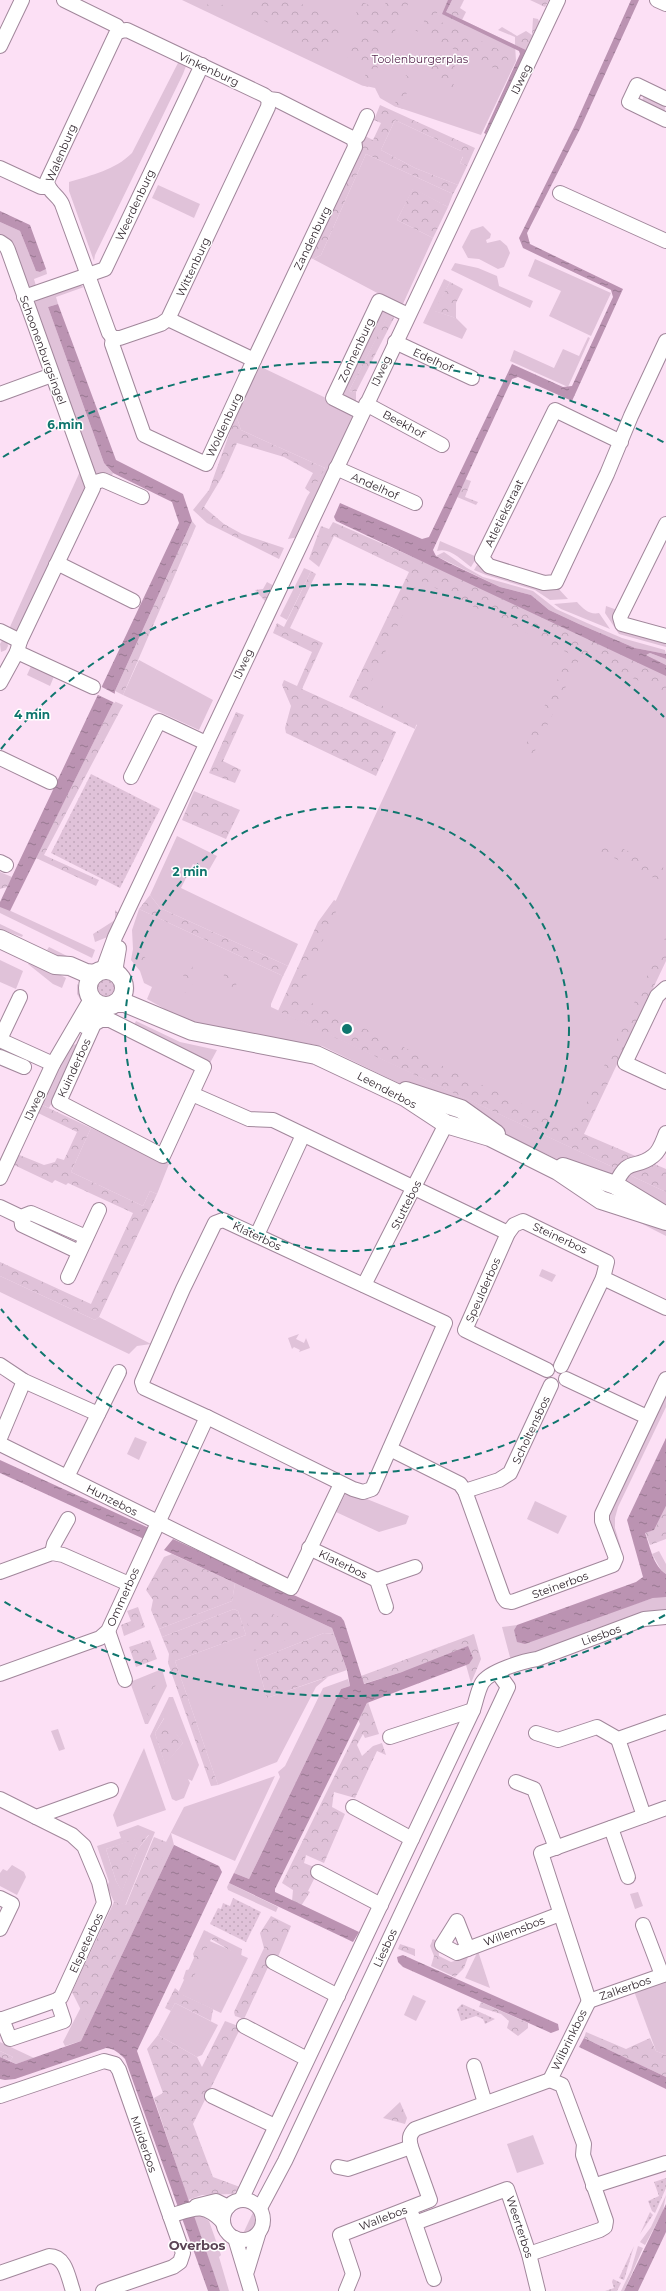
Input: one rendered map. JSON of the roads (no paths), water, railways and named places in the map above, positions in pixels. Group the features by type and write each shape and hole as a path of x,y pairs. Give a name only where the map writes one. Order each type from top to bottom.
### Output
{"main road":[{"path":"0,939 55,964 64,974 104,988"},
{"name":"Leenderbos","path":"104,988 135,998 184,1023 305,1047 322,1052 409,1092 444,1103 466,1122 490,1137 558,1171 608,1187 666,1215"},
{"name":"Leenderbos","path":"104,988 126,1003 192,1031 316,1055 406,1097 440,1121 466,1122"},
{"path":"440,1121 434,1108 444,1103"},
{"path":"608,1187 626,1200 614,1205"},
{"name":"Leenderbos","path":"608,1187 614,1205 666,1221"}],"street":[{"path":"0,46 22,0"},
{"name":"Vinkenburg","path":"64,0 115,25 120,31 127,30 264,94 268,99 277,100 354,139"},
{"name":"IJweg","path":"0,1178 53,1064 104,988 116,966 120,942 120,928 363,408 558,0"},
{"path":"657,0 666,4"},
{"name":"Walenburg","path":"88,275 62,204 47,187 47,181 116,34 120,31"},
{"name":"Weerdenburg","path":"24,297 104,269 202,65"},
{"path":"666,99 637,85 629,102 666,120"},
{"name":"Wittenburg","path":"168,319 268,107 268,99"},
{"name":"Zandenburg","path":"254,360 355,147 354,139 358,136 367,116"},
{"path":"0,168 41,187 47,187"},
{"path":"560,193 666,241"},
{"name":"Schoonenburgsingel","path":"0,242 6,246 92,483"},
{"path":"88,275 109,333 113,338 120,338 161,324 168,319 254,360"},
{"name":"Zonnenburg","path":"363,408 333,398 378,301 408,314"},
{"name":"Woldenburg","path":"113,338 112,344 144,435 206,464 254,360"},
{"name":"Atletiekstraat","path":"621,442 554,410 482,558 489,566 544,583 556,582 621,442 666,341"},
{"name":"Edelhof","path":"395,342 472,378"},
{"path":"0,394 52,375"},
{"name":"Beekhof","path":"363,408 442,445"},
{"name":"Andelhof","path":"336,468 414,503"},
{"path":"0,683 12,653 91,492 92,483 103,480 142,497"},
{"path":"666,524 620,617 622,624 666,636"},
{"path":"56,565 63,566 133,601"},
{"path":"0,631 12,653 93,687"},
{"path":"131,777 159,721 206,743"},
{"path":"0,758 50,782"},
{"path":"666,988 657,996 625,1063 666,1082"},
{"path":"20,997 0,1039 53,1064"},
{"name":"Kuinderbos","path":"101,1020 110,1020 204,1067 192,1094 163,1156 59,1102 94,1024 101,1020"},
{"path":"0,1057 24,1068"},
{"path":"192,1094 248,1119 272,1120 508,1233"},
{"name":"Stuttebos","path":"364,1285 415,1188 440,1121"},
{"path":"608,1187 628,1165 654,1155 666,1133"},
{"path":"257,1235 303,1135"},
{"path":"0,1207 21,1217 31,1213 86,1238"},
{"path":"68,1277 99,1210"},
{"path":"21,1217 22,1225 79,1252"},
{"name":"Klaterbos","path":"223,1220 257,1235 445,1323 372,1489 363,1492 340,1484 207,1417 144,1388 142,1382 174,1309 215,1223 223,1220"},
{"name":"Steinerbos","path":"508,1233 514,1225 522,1221 604,1259 608,1265 603,1278"},
{"name":"Speulderbos","path":"508,1233 465,1330 547,1370"},
{"path":"561,1366 603,1278 666,1308"},
{"path":"0,1365 24,1381 98,1414"},
{"path":"551,1365 561,1366 566,1370 566,1379 562,1385 551,1385 546,1380 547,1370 551,1365"},
{"path":"67,1477 119,1372"},
{"path":"566,1379 647,1417"},
{"name":"Steinerbos","path":"390,1449 455,1480 465,1492 503,1597 506,1601 512,1602 604,1570 613,1565 616,1558 602,1521 602,1514 666,1379"},
{"path":"0,1438 24,1381"},
{"name":"Scholtensbos","path":"465,1492 499,1480 510,1472 551,1385"},
{"name":"Ommerbos","path":"0,1674 100,1638 108,1631 128,1584 207,1417"},
{"name":"Hunzebos","path":"0,1444 157,1523"},
{"name":"Klaterbos","path":"157,1523 290,1588 340,1484"},
{"path":"52,1553 54,1544 68,1518"},
{"name":"Klaterbos","path":"309,1548 377,1580 415,1567"},
{"path":"0,1572 52,1553 63,1555 128,1584"},
{"name":"Klaterbos","path":"377,1580 386,1607"},
{"name":"Liesbos","path":"241,2200 412,1839 472,1710 482,1682 522,1661 537,1659 644,1619 666,1617"},
{"path":"108,1631 125,1680"},
{"name":"Liesbos","path":"260,2208 285,2160 508,1686 513,1677 537,1659"},
{"path":"498,1673 508,1686"},
{"path":"390,1736 472,1710"},
{"path":"618,1739 666,1722"},
{"path":"536,1733 558,1740 597,1728 618,1739 644,1816"},
{"path":"516,1782 534,1789 556,1848"},
{"path":"36,1817 111,1790"},
{"name":"Elspeterbos","path":"0,1799 72,1835 84,1846 99,1882 104,1903 61,1997 57,2000"},
{"path":"352,1807 412,1839"},
{"path":"589,2001 541,1853 666,1808"},
{"path":"611,1828 628,1877"},
{"path":"318,1872 381,1905"},
{"path":"0,1898 12,1904 0,1929"},
{"name":"Willemsbos","path":"468,1949 560,1914"},
{"name":"Zalkerbos","path":"589,2001 664,1975 643,1925"},
{"path":"364,1940 373,1947 386,1947"},
{"path":"273,1962 338,1996"},
{"path":"353,1962 369,1967 373,1974"},
{"path":"57,2000 64,2021 10,2039 1,2020 57,2000"},
{"name":"Wilbrinkbos","path":"529,2254 605,2227 606,2221 583,2155 584,2144 562,2085 550,2080 589,2001"},
{"path":"244,2026 307,2059"},
{"name":"Muiderbos","path":"0,2096 98,2062 110,2061 115,2064 119,2070 174,2215 183,2253 180,2262 173,2266 103,2291"},
{"path":"474,2066 485,2104"},
{"path":"338,2167 348,2169 411,2146 409,2139 415,2129 550,2080"},
{"path":"212,2096 275,2126"},
{"name":"Wallebos","path":"346,2291 352,2274 340,2235 430,2200 411,2146"},
{"path":"593,2186 666,2163"},
{"name":"Weerterbos","path":"415,2224 507,2189 529,2254 538,2291"},
{"path":"223,2222 228,2207 241,2200 252,2202 260,2208 263,2224 250,2258 246,2276"},
{"path":"194,2208 197,2204 216,2201 228,2207"},
{"path":"174,2215 194,2208 206,2209 223,2222 229,2235 235,2238 247,2240 258,2235"},
{"path":"409,2208 434,2279"},
{"path":"235,2238 251,2291"},
{"path":"0,2273 48,2256 57,2256 62,2260 73,2291"}],"water":[{"path":"448,0 452,0 446,12 526,50 486,134 484,133 520,54 519,51 442,14"},
{"path":"631,0 639,0 580,129 527,233 530,244 623,289 572,401 518,377 512,379 433,550 436,556 449,563 500,587 531,595 549,610 579,624 635,648 666,654 666,659 650,653 646,655 666,665 666,676 336,521 334,517 340,503 422,539 429,537 512,364 563,387 572,386 613,297 611,290 523,248 519,238 575,125"},
{"path":"0,211 30,225 46,269 40,272 36,271 20,231 0,222"},
{"path":"58,304 116,460 183,494 192,521 115,691 114,701 10,911 0,907 0,902 179,523 172,502 113,473 104,463 48,307"},
{"path":"666,1438 666,1506 654,1530 645,1533 655,1561 666,1574 666,1597 653,1598 525,1644 517,1642 514,1630 517,1625 636,1582 643,1577 627,1520"},
{"path":"0,1460 149,1528 144,1539 0,1473"},
{"path":"173,1539 341,1617 344,1621 364,1684 402,1672 468,1646 473,1658 469,1664 367,1703 275,1889 275,1892 359,1932 353,1942 229,1883 234,1873 249,1879 341,1689 350,1686 347,1670 332,1628 164,1550"},
{"path":"174,1845 219,1866 222,1872 137,2051 220,2291 208,2291 125,2059 119,2053 106,2048 15,2079 0,2079 0,2057 16,2064 81,2041"},
{"path":"403,1955 558,2024 559,2030 551,2033 403,1967 398,1962 397,1957"},
{"path":"584,2038 666,2077 666,2089 579,2047"},
{"path":"666,2204 666,2232 638,2291 624,2291"}],"district":[{"name":"Overbos","path":"197,2245"}],"park label":[{"name":"Toolenburgerplas","path":"420,59"}]}
